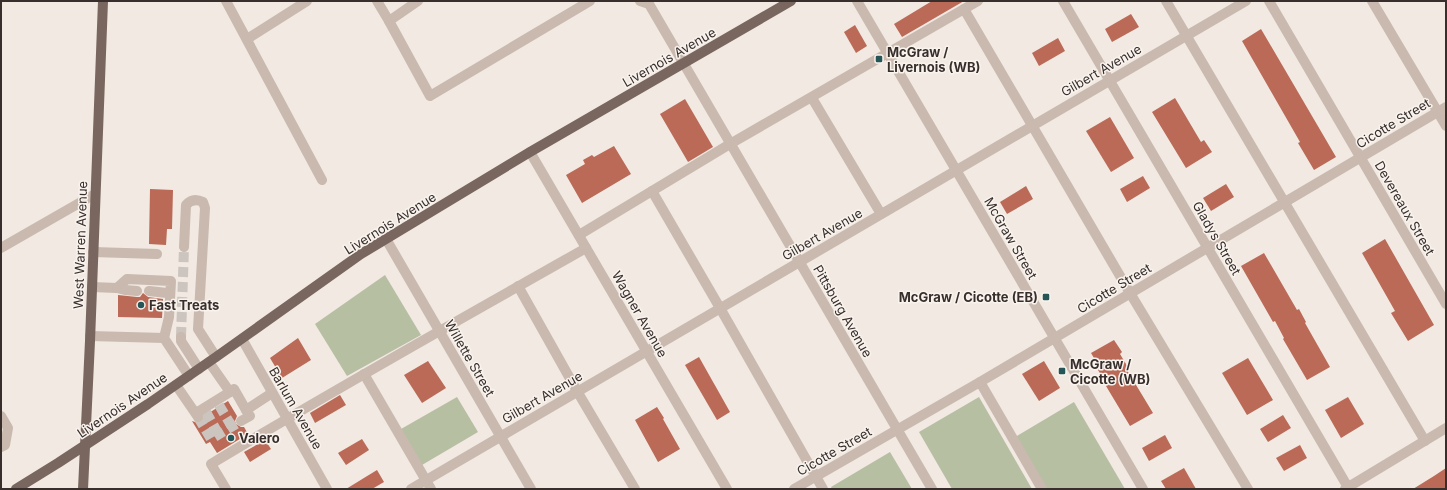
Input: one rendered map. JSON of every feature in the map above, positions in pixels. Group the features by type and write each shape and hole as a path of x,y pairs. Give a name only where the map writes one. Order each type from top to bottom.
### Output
{"main road":[{"name":"West Warren Avenue","path":"83,489 103,1"},
{"name":"Livernois Avenue","path":"16,489 85,446 213,360 361,254 530,152 791,1"}],"street":[{"path":"226,1 322,180"},
{"path":"247,39 307,1"},
{"path":"377,1 389,20 430,96 590,1"},
{"path":"389,20 418,1"},
{"name":"McGraw Street","path":"857,1 1143,489"},
{"path":"579,235 730,144 978,1"},
{"name":"Gladys Street","path":"1063,1 1347,488"},
{"path":"1166,1 1425,441"},
{"name":"Gilbert Avenue","path":"411,489 428,485 500,436 1246,1"},
{"name":"Devereaux Street","path":"1269,1 1446,304"},
{"path":"1372,1 1442,110 1446,126"},
{"name":"Pittsburg Avenue","path":"646,2 932,489"},
{"path":"964,9 1130,294 1248,489"},
{"path":"812,98 881,214"},
{"name":"Cicotte Street","path":"794,489 980,382 1442,110"},
{"name":"Wagner Avenue","path":"530,152 727,489"},
{"path":"652,191 823,489"},
{"path":"1,248 95,194"},
{"path":"184,247 186,205 194,200 203,202 205,208 198,329 230,392"},
{"name":"Willette Street","path":"386,239 531,489"},
{"path":"226,489 211,464 439,330 586,248"},
{"path":"93,252 157,254"},
{"path":"117,288 127,279 171,281 169,317 164,338 189,376"},
{"path":"518,286 577,391 635,489"},
{"path":"92,287 117,288 137,291"},
{"path":"149,291 167,293 170,296"},
{"path":"90,336 164,338"},
{"path":"181,337 181,341 199,369"},
{"name":"Barlum Avenue","path":"242,339 327,489"},
{"path":"364,374 428,485"},
{"path":"980,382 1042,489"},
{"path":"176,385 201,413 234,389 250,416 241,422"},
{"path":"246,410 272,393"},
{"path":"1,416 8,428 6,445 1,448"},
{"path":"1347,488 1446,428"}],"green space":[{"path":"385,275 421,335 347,376 315,324"},
{"path":"457,397 478,432 422,465 401,429"},
{"path":"979,397 1032,489 952,489 919,432"},
{"path":"1074,402 1125,489 1046,489 1015,437"},
{"path":"890,452 912,489 832,489 831,487"}],"building":[{"path":"932,1 964,1 902,37 894,24"},
{"path":"1131,14 1139,27 1112,42 1105,29"},
{"path":"855,25 867,46 856,53 844,32"},
{"path":"1261,29 1336,157 1314,170 1298,143 1300,142 1242,41"},
{"path":"1058,38 1065,51 1039,66 1032,53"},
{"path":"1175,98 1201,142 1204,140 1212,152 1186,168 1152,112"},
{"path":"685,99 713,147 688,162 660,114"},
{"path":"1110,117 1134,158 1111,172 1086,131"},
{"path":"614,146 631,174 582,203 566,175 585,164 583,160 592,155 594,157"},
{"path":"1143,176 1150,188 1127,202 1120,189"},
{"path":"1226,184 1234,197 1211,211 1203,198"},
{"path":"1026,186 1033,199 1007,214 1000,202"},
{"path":"150,189 173,190 172,229 167,229 166,245 149,244"},
{"path":"1385,239 1434,325 1408,341 1391,313 1395,311 1362,253"},
{"path":"1264,253 1297,310 1299,309 1306,322 1305,323 1330,367 1307,380 1283,339 1284,338 1275,321 1273,322 1241,266"},
{"name":"Fast Treats","path":"143,293 148,297 163,299 162,318 118,317 118,295 140,297"},
{"path":"298,338 311,360 282,378 270,358"},
{"path":"1114,340 1122,352 1120,354 1129,369 1127,370 1153,413 1130,426 1106,386 1107,385 1098,370 1100,368 1091,353"},
{"path":"699,357 730,412 717,420 685,365"},
{"path":"1248,358 1273,400 1247,415 1222,373"},
{"path":"428,361 446,388 422,403 404,375"},
{"path":"1044,361 1060,388 1039,401 1022,374"},
{"path":"340,395 346,405 315,423 310,413"},
{"path":"1348,397 1364,424 1341,438 1325,410"},
{"path":"228,401 237,416 235,421 236,424 244,427 248,434 217,453 210,442 206,444 192,421 201,423 204,416"},
{"path":"657,407 680,449 658,462 635,420"},
{"path":"1283,415 1291,428 1268,442 1260,429"},
{"path":"1165,435 1172,448 1149,461 1142,448"},
{"path":"362,439 369,450 346,465 338,453"},
{"path":"265,440 271,449 250,462 244,452"},
{"path":"1300,445 1307,458 1284,471 1276,458"},
{"path":"1184,468 1196,489 1166,489 1161,481"},
{"path":"1446,468 1446,489 1413,489 1434,476"},
{"path":"377,470 384,482 372,489 346,489"}],"tunnel":[{"path":"181,337 184,247"},
{"path":"219,405 232,427"},
{"path":"206,412 219,435"},
{"path":"198,417 211,439 241,421"}],"place":[{"name":"McGraw / Livernois (WB)","path":"879,59"},
{"name":"McGraw / Cicotte (EB)","path":"1046,297"},
{"name":"Fast Treats","path":"141,305"},
{"name":"McGraw / Cicotte (WB)","path":"1062,371"},
{"name":"Valero","path":"231,438"}]}
